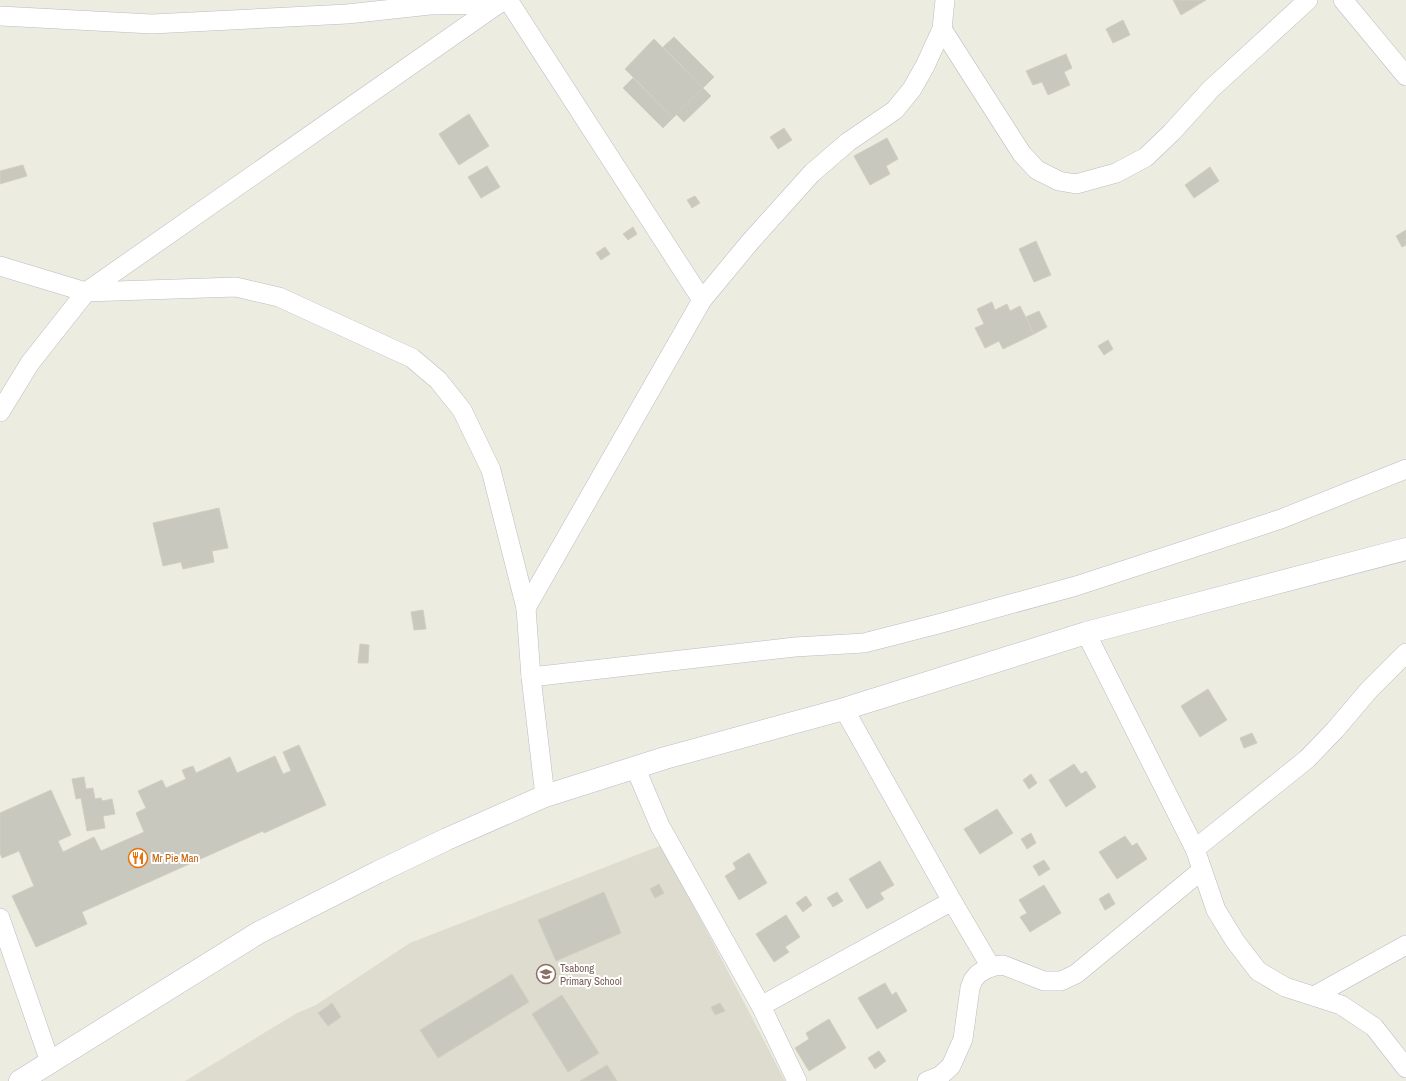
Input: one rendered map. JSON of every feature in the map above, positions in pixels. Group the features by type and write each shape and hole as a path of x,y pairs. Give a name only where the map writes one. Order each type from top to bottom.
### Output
{"main road":[{"path":"20,1081 258,933 447,839 545,796 635,767 844,709 1086,633 1406,549"}],"street":[{"path":"526,608 702,300 750,242 812,173 848,142 895,110 912,89 942,29 944,0"},
{"path":"942,29 1022,154 1036,170 1059,181 1076,184 1116,173 1146,157 1172,132 1211,89 1308,0"},
{"path":"1343,0 1406,76"},
{"path":"504,1 702,300"},
{"path":"0,16 152,24 347,14 430,5 504,1"},
{"path":"0,412 30,363 86,292 504,1"},
{"path":"0,266 86,292 236,287 279,297 412,358 438,380 462,410 491,470 526,608 530,677 545,796"},
{"path":"530,677 795,647 864,643 1076,586 1281,519 1406,469"},
{"path":"1086,633 1195,849 1216,910 1235,941 1258,971 1285,987 1341,1005 1374,1027 1406,1068"},
{"path":"1195,849 1307,759 1335,730 1369,690 1406,653"},
{"path":"844,709 952,901 991,967"},
{"path":"635,767 660,826 761,1006 797,1081"},
{"path":"927,1081 940,1076 950,1066 963,1040 970,988 973,980 978,974 991,967 1003,965 1044,981 1061,981 1076,974 1202,870"},
{"path":"761,1006 952,901"},
{"path":"0,918 50,1062"},
{"path":"1314,996 1406,945"}],"shaded area":[{"name":"Tsabong Primary School","path":"662,845 785,1081 185,1081 297,1013 316,1005 410,943"}],"building":[{"path":"1173,0 1206,0 1181,15"},
{"path":"1123,20 1130,35 1113,43 1106,29"},
{"path":"674,37 714,77 703,88 663,47"},
{"path":"654,39 703,88 673,118 625,69"},
{"path":"1066,54 1072,68 1064,72 1070,85 1048,95 1042,82 1033,85 1026,71"},
{"path":"633,78 673,118 663,128 623,88"},
{"path":"703,88 711,96 684,122 676,114"},
{"path":"469,114 489,146 459,165 439,134"},
{"path":"784,128 792,140 778,149 770,137"},
{"path":"887,138 898,159 886,166 890,174 870,185 854,156"},
{"path":"23,165 27,176 0,184 0,171"},
{"path":"487,166 500,187 481,198 468,177"},
{"path":"1210,167 1219,181 1194,198 1185,185"},
{"path":"695,196 700,203 692,208 687,200"},
{"path":"633,227 637,234 628,240 623,234"},
{"path":"1406,230 1406,245 1402,247 1396,236"},
{"path":"1036,241 1051,275 1034,282 1019,249"},
{"path":"605,247 610,254 601,260 596,253"},
{"path":"992,302 995,310 1007,304 1010,311 1020,306 1034,334 1003,349 999,341 985,348 975,328 984,324 977,309"},
{"path":"1039,311 1047,327 1034,334 1026,317"},
{"path":"1108,340 1113,349 1104,355 1098,346"},
{"path":"219,508 228,548 212,551 214,562 183,569 181,562 163,566 153,523"},
{"path":"423,610 426,629 414,630 411,612"},
{"path":"360,644 369,645 368,663 358,663"},
{"path":"1208,689 1227,720 1200,737 1181,706"},
{"path":"1252,733 1257,743 1244,748 1240,738"},
{"path":"299,745 326,805 264,833 263,831 82,912 87,924 36,947 12,896 34,886 19,851 2,858 0,853 0,813 51,790 71,835 58,841 63,852 94,837 101,851 144,832 136,813 146,808 138,791 162,780 166,788 186,779 182,770 193,766 196,773 230,757 237,773 275,756 283,774 291,771 283,752"},
{"path":"1074,764 1081,774 1086,771 1096,787 1066,807 1049,780"},
{"path":"1031,774 1037,783 1029,789 1023,780"},
{"path":"84,777 86,789 93,788 95,799 101,798 102,801 112,799 115,814 103,816 105,828 87,831 81,798 76,799 72,779"},
{"path":"997,809 1013,833 980,854 964,829"},
{"path":"1031,833 1036,843 1027,849 1021,839"},
{"path":"1125,836 1132,846 1137,843 1147,859 1117,879 1099,852"},
{"path":"749,853 767,883 739,900 725,876 736,869 733,863"},
{"path":"1044,860 1050,869 1039,876 1033,866"},
{"path":"880,861 894,885 880,893 884,899 867,909 849,879"},
{"path":"659,884 664,893 655,898 650,889"},
{"path":"1044,885 1061,913 1030,932 1020,917 1027,913 1019,900"},
{"path":"604,892 621,933 556,961 538,920"},
{"path":"837,892 843,901 833,907 827,898"},
{"path":"1109,893 1115,904 1105,910 1099,899"},
{"path":"806,896 812,905 803,912 796,903"},
{"path":"786,915 800,937 785,947 789,952 774,962 756,934"},
{"path":"512,974 529,1002 438,1058 420,1030"},
{"path":"885,983 892,995 896,992 907,1011 877,1029 858,998"},
{"path":"562,995 599,1053 568,1072 532,1014"},
{"path":"332,1003 341,1017 328,1026 318,1013"},
{"path":"720,1003 725,1011 715,1015 711,1007"},
{"path":"829,1019 846,1048 809,1071 795,1048 809,1039 806,1033"},
{"path":"879,1051 886,1061 875,1069 868,1058"},
{"path":"607,1065 617,1081 580,1081"}],"place":[{"name":"Mr Pie Man","path":"138,858"},
{"name":"Tsabong Primary School","path":"546,974"}]}
